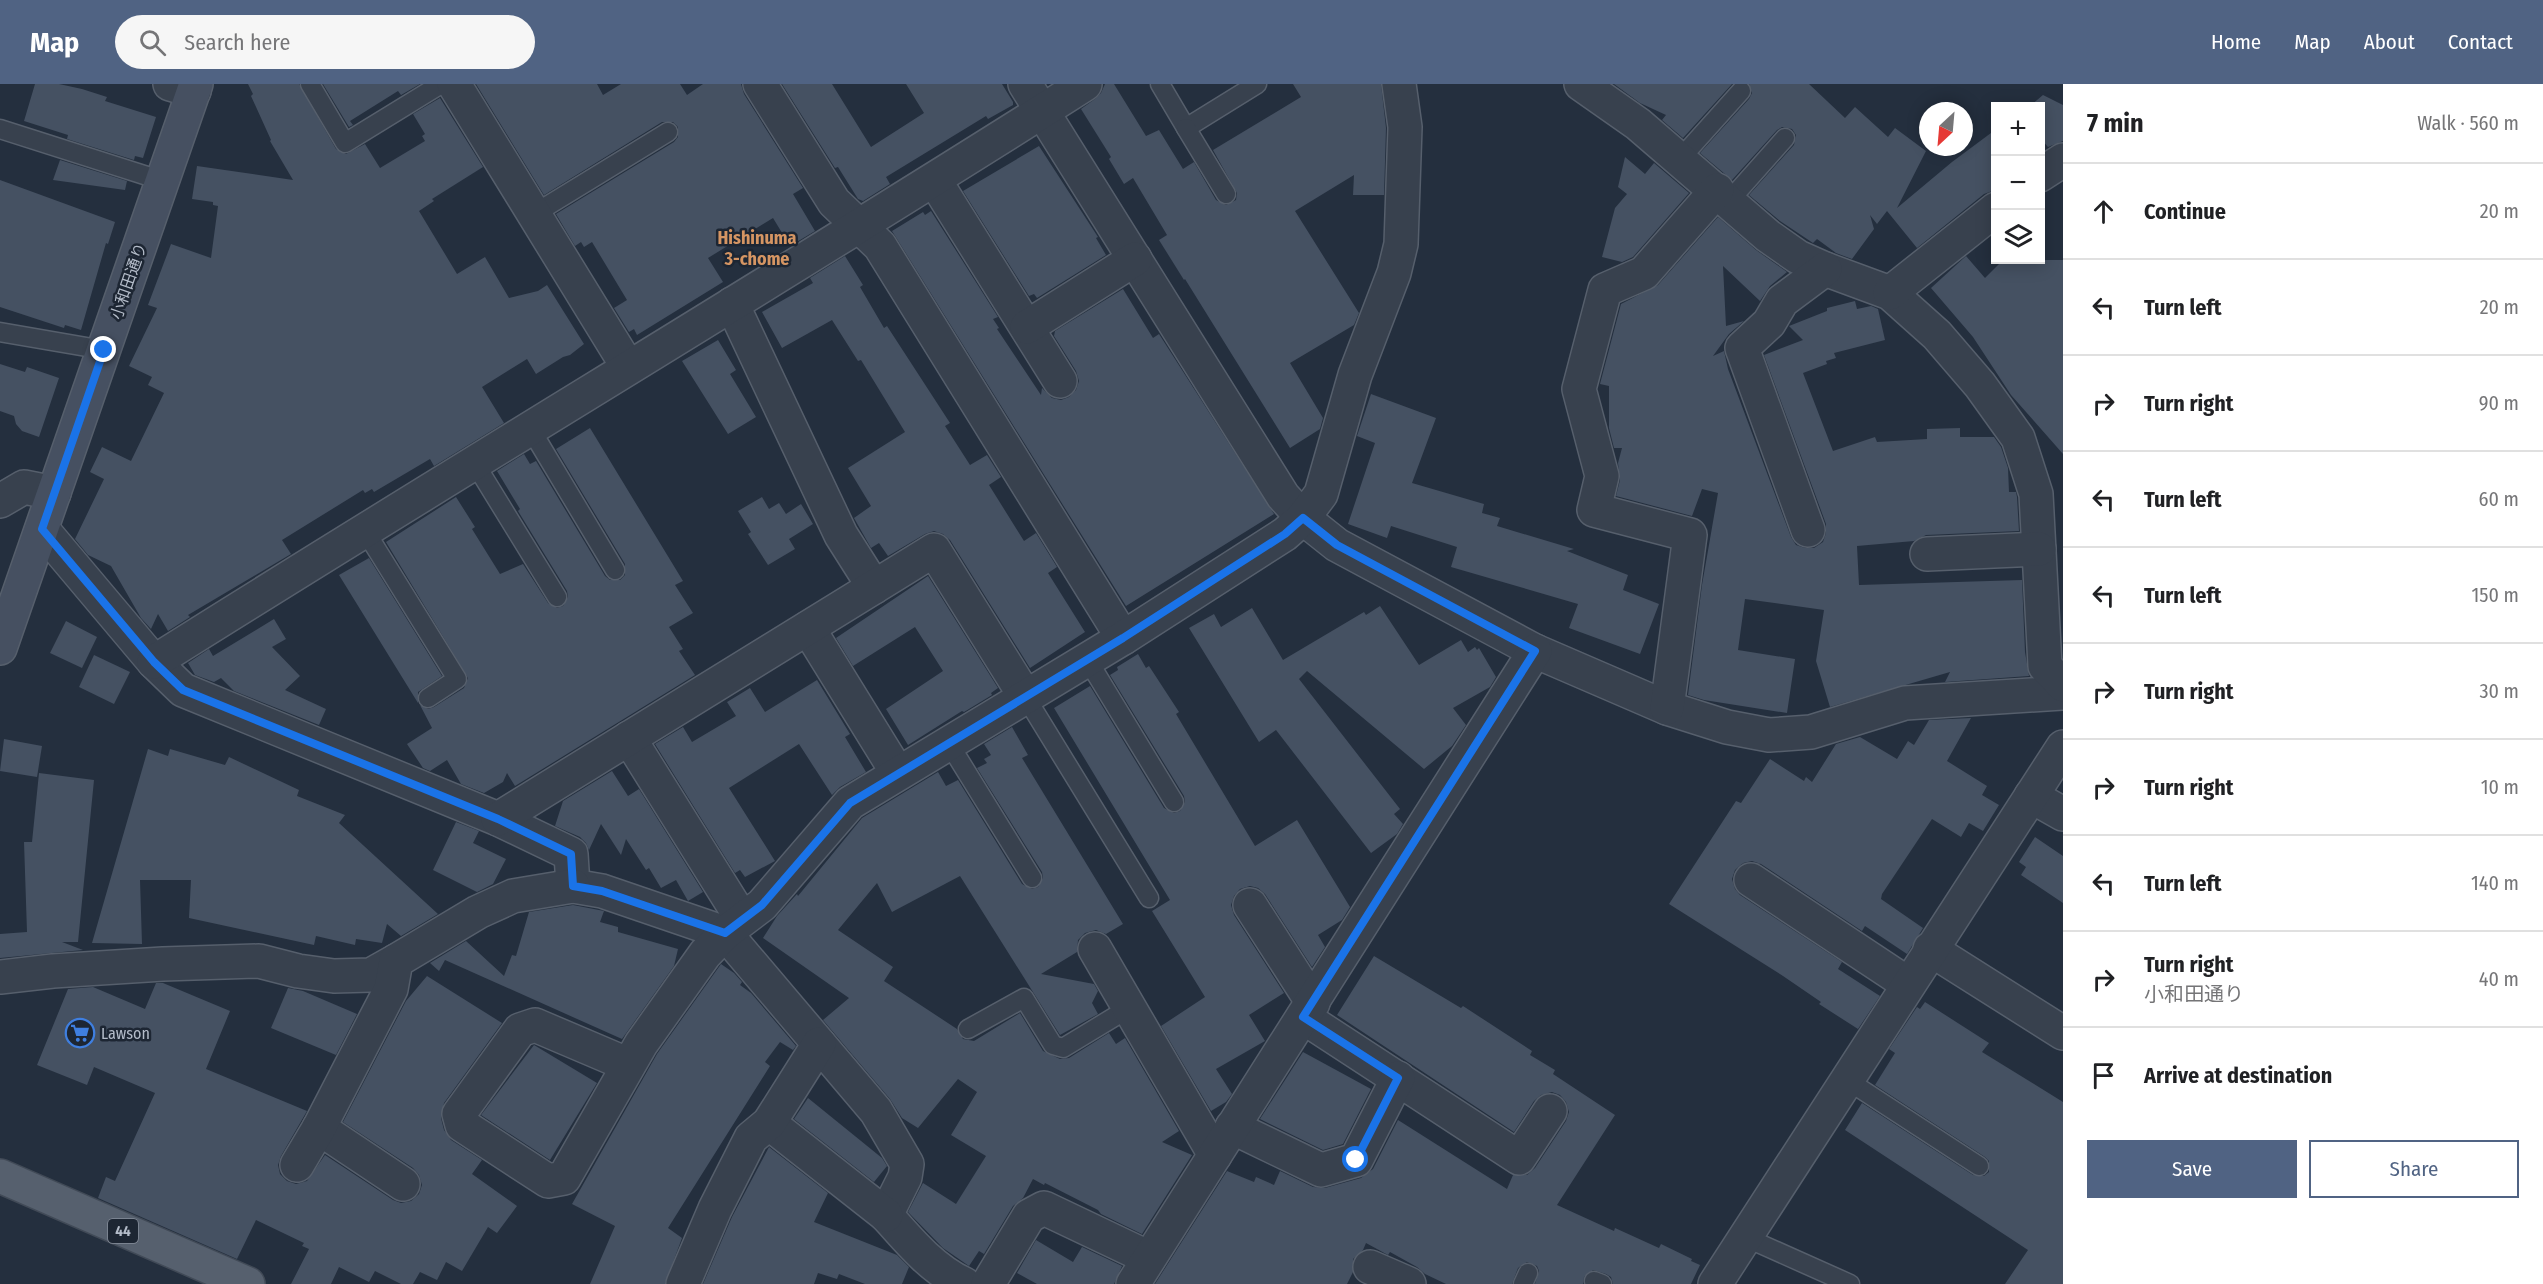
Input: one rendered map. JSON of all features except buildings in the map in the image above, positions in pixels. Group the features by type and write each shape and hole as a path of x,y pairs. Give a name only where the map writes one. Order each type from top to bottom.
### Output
{"main road":[{"name":"44","path":"0,1176 248,1284"}],"street":[{"path":"454,84 628,367"},
{"path":"760,84 834,202 880,246 1123,638"},
{"path":"1025,84 1283,496 1303,518 1337,545 1535,651 1667,708 1727,727 1769,735 1811,732 1905,703 2063,693"},
{"path":"154,662 628,367 934,181 1085,84"},
{"path":"629,1065 536,1025 520,1030 459,1114 462,1125 548,1181 564,1178 629,1065 641,1044 705,954 734,926 762,905 850,803 897,772 1123,638 1285,534 1303,518 1321,495 1355,375 1394,273 1401,244 1405,127 1399,84"},
{"path":"1581,84 1613,93 1638,124 1768,236 1798,256 1890,293 1936,335 1980,385 2018,438 2036,494 2045,666 2063,685"},
{"name":"小和田通り","path":"0,648 164,181 187,86"},
{"path":"2045,172 2063,161"},
{"path":"934,181 1060,381"},
{"path":"1667,708 1690,535 1594,510 1602,476 1579,389 1605,291 1644,273 1723,195"},
{"path":"1890,293 1994,210"},
{"path":"1027,327 1135,259"},
{"path":"1808,530 1742,348 1769,323 1782,300 1826,269"},
{"path":"732,304 841,535 874,587"},
{"path":"0,501 24,487 54,493"},
{"path":"42,529 154,662 183,690 498,819 571,854 573,886"},
{"path":"1927,554 2039,549"},
{"path":"498,819 934,550 1024,696"},
{"path":"808,628 897,772"},
{"path":"988,1284 1029,1216 1044,1208 1141,1271 1535,651"},
{"path":"629,738 734,926 819,1044 876,1111 907,1164 905,1177 886,1215"},
{"path":"1715,1284 1747,1238 1930,949 2063,747"},
{"path":"2031,796 2063,814"},
{"path":"1751,880 1908,984"},
{"path":"0,977 141,965 259,961 298,971 334,976 371,975 478,912 513,896 573,886 602,891 734,926"},
{"path":"1250,905 1308,1010 1398,1078 1519,1158 1550,1111"},
{"path":"1095,949 1215,1155"},
{"path":"1930,949 2063,1033"},
{"path":"297,1165 319,1128 391,989 396,961"},
{"path":"683,1284 715,1209 751,1138 769,1123 819,1044"},
{"path":"1232,1127 1321,1170 1356,1160 1398,1078"},
{"path":"769,1123 886,1215 919,1252 955,1280 964,1284"},
{"path":"319,1128 403,1184"},
{"path":"1371,1267 1409,1284"}],"lane":[{"path":"310,84 345,143 441,84"},
{"path":"1160,84 1226,194"},
{"path":"1186,128 1257,84"},
{"path":"1680,159 1741,91"},
{"path":"0,129 164,181"},
{"path":"534,214 668,132"},
{"path":"1723,195 1785,138"},
{"path":"0,332 104,350"},
{"path":"530,428 615,570"},
{"path":"474,462 557,597"},
{"path":"364,530 457,679 428,698"},
{"path":"1087,659 1174,802"},
{"path":"1024,696 1149,898"},
{"path":"948,742 1032,878"},
{"path":"968,1029 1024,998 1053,1045 1063,1048 1129,1008"},
{"path":"1847,1080 1979,1166"},
{"path":"1747,1238 1850,1284"}],"place":[{"name":"Lawson","path":"80,1033"}],"district":[{"name":"Hishinuma 3-chome","path":"757,248"}],"route":[{"path":"104,350 42,529 154,662 183,690 498,819 571,854 573,886 602,891 725,933 762,905 850,803 897,772 1123,638 1285,534 1303,518 1337,545 1535,651 1303,1017 1398,1078 1356,1160"}]}
